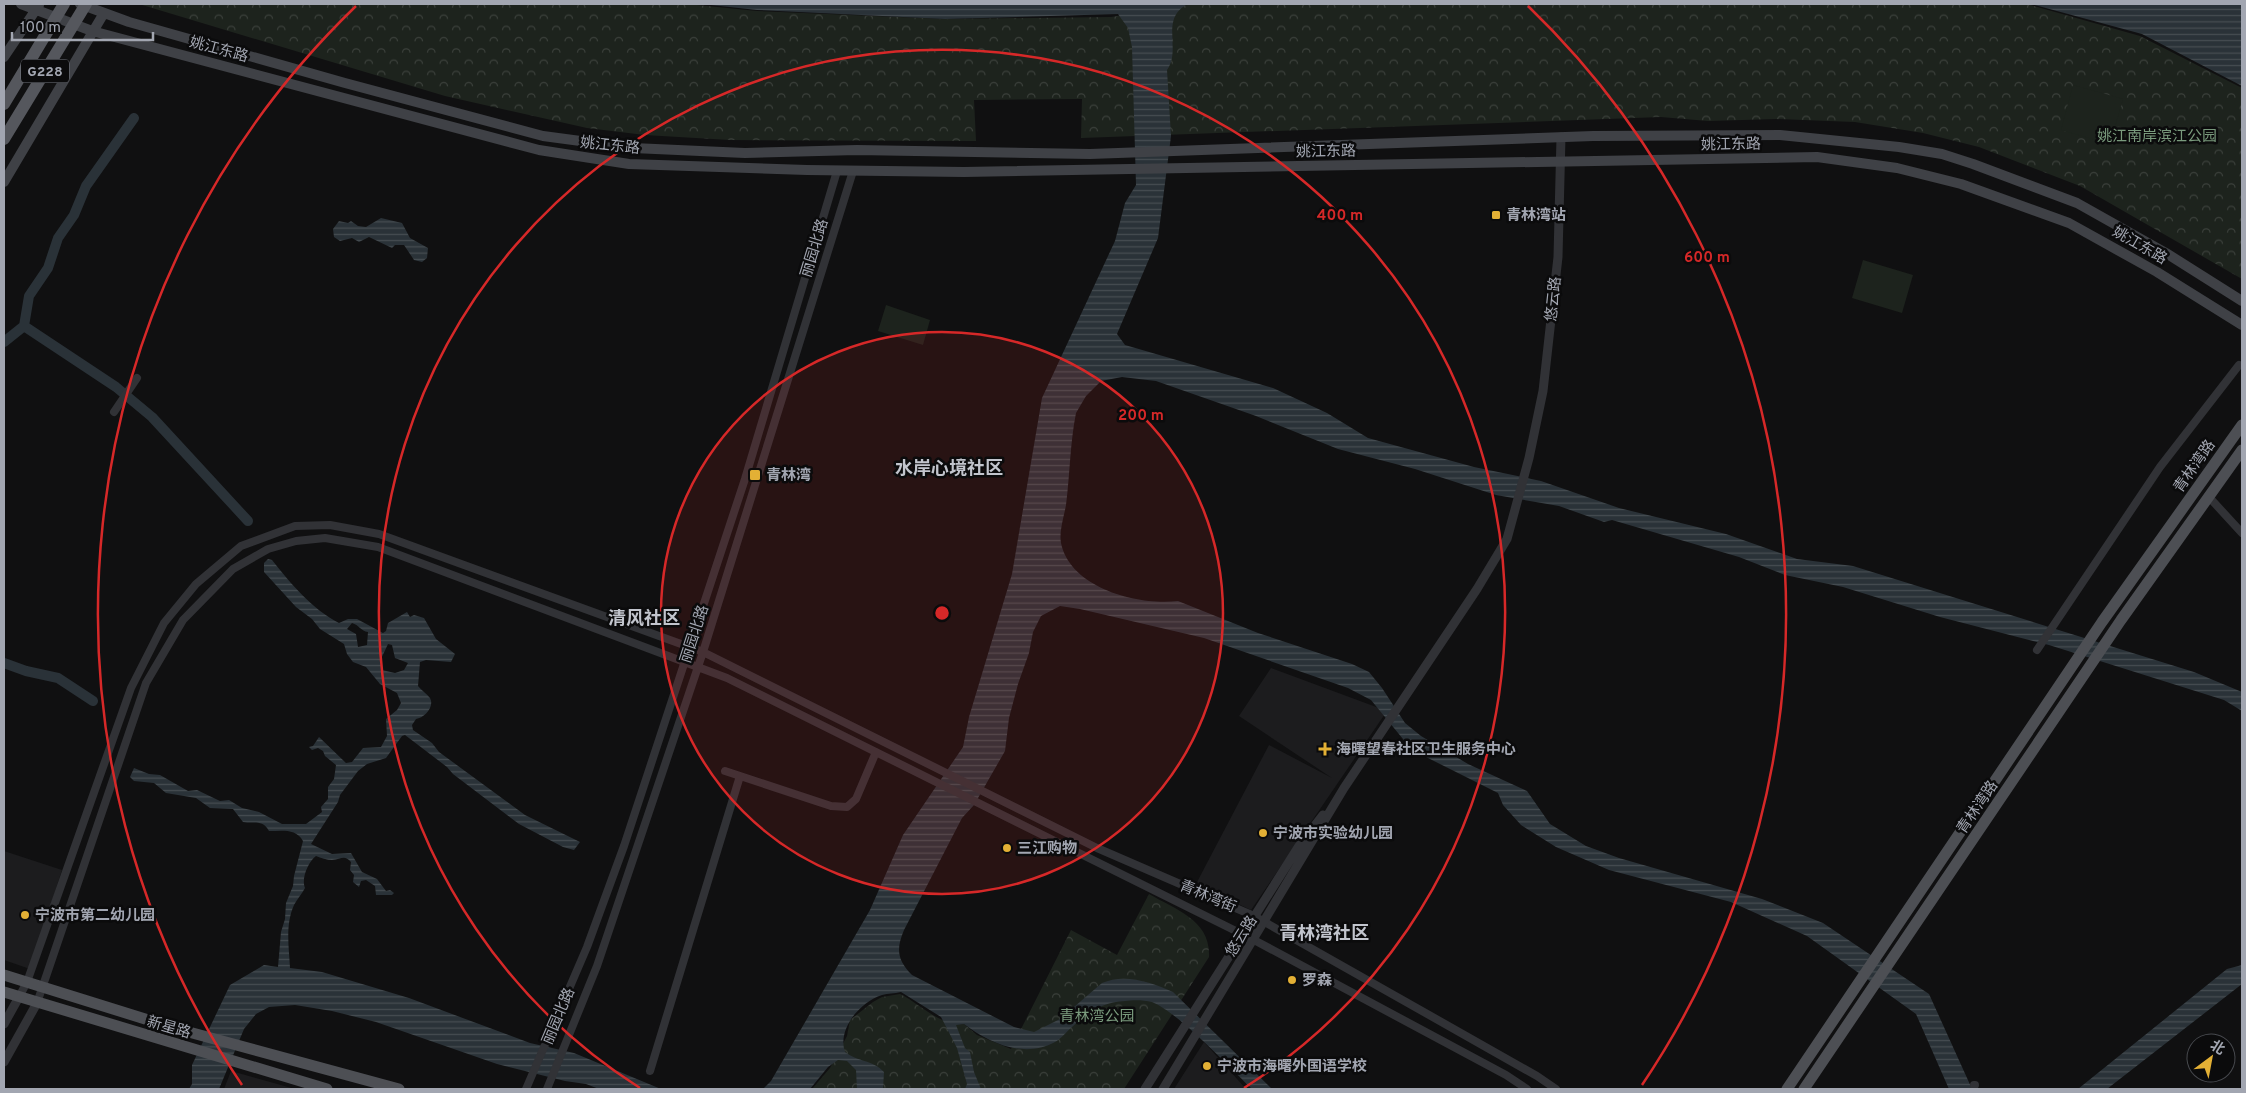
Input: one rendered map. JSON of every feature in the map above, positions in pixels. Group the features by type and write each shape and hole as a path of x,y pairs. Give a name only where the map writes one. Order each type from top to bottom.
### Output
{"highway":[{"name":"G228","path":"4,104 64,4"},
{"name":"G228","path":"4,139 86,4"}],"main road":[{"name":"姚江东路","path":"21,4 37,7 92,31 539,150 629,164 837,171 1140,170 1817,157 1897,168 1961,184 2069,223 2157,272 2242,325"},
{"name":"姚江东路","path":"79,4 104,13 345,83 543,136 633,148 745,152 857,150 1090,154 1561,137 1780,135 1899,147 1942,154 2077,203 2166,253 2242,301"},
{"path":"4,57 37,7"},
{"path":"4,182 14,162 104,13"},
{"name":"青林湾路","path":"1787,1089 2102,622 2242,426"},
{"name":"青林湾路","path":"1804,1089 2121,620 2242,450"},
{"name":"新星路","path":"4,975 174,1028 399,1089"},
{"name":"新星路","path":"4,992 327,1089"}],"street":[{"name":"悠云路","path":"1163,1089 1344,788 1507,539 1529,458 1543,391 1558,257 1561,137"},
{"name":"丽园北路","path":"526,1089 587,947 624,846 745,479 837,171"},
{"name":"丽园北路","path":"548,1087 597,966 703,652 853,171"},
{"path":"2036,650 2160,467 2239,365"},
{"path":"114,412 137,378"},
{"path":"2208,496 2242,533"},
{"name":"青林湾街","path":"19,997 27,982 131,688 164,623 196,584 241,546 295,526 330,524 379,534 690,646 1097,848 1254,916 1556,1089"},
{"name":"青林湾街","path":"37,1003 44,988 146,683 182,620 233,569 268,549 296,541 325,538 378,547 728,678 1242,936 1254,940 1506,1075 1527,1089"},
{"path":"725,771 832,806 847,807 856,799 876,752"},
{"path":"650,1071 740,776"},
{"name":"悠云路","path":"1145,1089 1299,846 1344,788"},
{"path":"4,1024 19,997"},
{"path":"4,1062 37,1003"}],"shaded area":[{"path":"702,4 1188,4 1179,10 1175,17 1173,53 1167,70 1171,136 1158,238 1117,334 1125,345 1273,388 1327,413 1368,438 1474,467 1541,481 1619,508 1726,534 1797,559 1853,566 2194,672 2242,692 2242,711 2224,700 2049,645 1940,617 1843,587 1785,575 1739,557 1612,520 1604,522 1559,506 1496,495 1415,469 1338,449 1256,416 1156,381 1122,377 1101,381 1086,396 1076,413 1072,436 1061,543 1067,559 1077,572 1108,591 1144,600 1178,601 1258,633 1352,664 1369,672 1405,723 1421,736 1468,764 1527,791 1550,824 1586,846 1619,858 1762,899 1823,923 1929,994 1972,1089 1949,1089 1916,1014 1807,936 1731,902 1609,870 1556,847 1521,825 1503,805 1498,793 1412,750 1371,700 1348,688 1204,638 1060,606 1041,616 1033,632 1029,653 1009,718 1005,751 974,805 962,818 904,930 899,949 903,964 912,975 1014,1027 1034,1032 1060,1019 1102,983 1110,980 1128,979 1156,985 1173,992 1272,1089 1252,1089 1204,1041 1176,1017 1152,1002 1135,1000 1110,1003 1096,1009 1057,1041 1043,1047 1031,1049 1019,1049 996,1043 964,1024 956,1025 965,1048 970,1052 974,1072 981,1089 965,1089 967,1084 957,1048 941,1017 901,992 882,995 866,1004 852,1018 844,1034 845,1052 855,1058 875,1065 884,1072 883,1089 857,1089 856,1070 847,1061 838,1060 828,1067 810,1089 763,1089 771,1081 870,910 903,835 963,747 969,717 1012,574 1042,398 1115,241 1125,203 1136,185 1132,47 1128,28 1118,14 945,19 757,10"},
{"path":"2031,4 2242,4 2242,86 2142,34"},
{"path":"381,218 402,223 410,238 428,248 427,258 422,262 414,260 404,245 395,245 392,248 369,237 359,242 352,238 340,241 334,237 333,229 339,221 348,223 351,221 358,226 366,227"},
{"path":"268,559 272,560 294,587 311,603 339,623 348,619 357,619 383,633 386,631 388,623 407,612 410,617 414,615 424,618 436,639 455,654 451,662 426,660 420,662 418,686 430,698 431,705 425,714 416,719 412,725 413,730 432,743 439,752 525,815 580,842 574,850 563,847 519,824 405,735 402,736 386,758 367,764 358,771 340,795 338,802 311,844 332,854 351,853 362,872 377,879 386,891 390,890 394,893 392,895 376,895 375,886 366,880 361,881 359,887 353,882 354,875 350,870 351,862 346,858 330,860 316,856 308,866 304,880 305,888 295,903 289,920 290,968 322,972 409,998 530,1043 574,1053 661,1089 599,1089 586,1084 565,1081 497,1064 376,1022 332,1011 295,1005 269,1007 256,1014 244,1029 219,1089 189,1089 192,1084 192,1065 230,985 264,965 278,967 286,903 293,886 303,841 293,832 269,831 261,823 243,822 233,809 210,808 196,798 166,793 154,783 134,781 130,777 134,768 149,774 160,775 188,791 197,790 220,801 229,800 242,808 259,812 282,824 306,824 322,812 321,807 328,799 328,787 334,779 336,765 325,756 323,751 318,748 312,750 309,747 313,746 319,737 346,763 352,762 363,748 381,747 387,736 386,719 397,710 401,703 397,693 380,684 366,667 353,662 347,654 344,644 320,629 312,619 296,607 264,572 264,563","holes":["352,623 368,632 367,645 358,647 356,634 347,629","388,644 392,645 395,658 408,663 404,670 395,673 382,670 380,661"]},
{"path":"1271,668 1387,711 1251,910 1196,884 1269,745 1332,778 1239,716"},
{"name":"宁波市第二幼儿园","path":"4,851 62,870 30,969 4,960"},
{"path":"2242,965 2242,984 2107,1089 2078,1089 2227,969"},
{"name":"宁波市海曙外国语学校","path":"1204,1042 1246,1089 1174,1089"},
{"path":"231,1071 295,1089 224,1089"}],"green space":[{"name":"姚江南岸滨江公园","path":"139,4 687,4 757,11 945,19 1111,17 1194,4 2027,4 2140,36 2242,88 2242,279 2080,186 1979,147 1923,133 1855,122 1776,119 1708,121 1661,117 1081,138 1082,99 974,100 976,141 730,140 645,135 587,128 445,96"},
{"path":"2073,85 2123,99 2110,144 2061,130"},
{"path":"1863,260 1913,275 1902,313 1852,298"},
{"path":"886,305 930,320 923,345 878,331"},
{"name":"青林湾公园","path":"1149,894 1180,911 1198,925 1208,944 1209,957 1124,1089 812,1089 830,1068 847,1036 850,1020 882,997 900,994 930,1014 947,1022 964,1024 977,1035 1011,1049 1071,930 1117,955"}],"waterway":[{"path":"4,342 24,326 29,296 48,268 58,238 74,215 86,186 134,118"},
{"path":"24,326 116,387 152,417 248,521"},
{"path":"4,663 26,671 58,678 93,701"}],"place":[{"name":"青林湾站","path":"1496,215"},
{"name":"青林湾","path":"755,475"},
{"name":"海曙望春社区卫生服务中心","path":"1325,749"},
{"name":"宁波市实验幼儿园","path":"1263,833"},
{"name":"三江购物","path":"1007,848"},
{"name":"宁波市第二幼儿园","path":"25,915"},
{"name":"罗森","path":"1292,980"},
{"name":"宁波市海曙外国语学校","path":"1207,1066"}],"district":[{"name":"水岸心境社区","path":"949,468"},
{"name":"清风社区","path":"644,618"},
{"name":"青林湾社区","path":"1324,933"}]}
